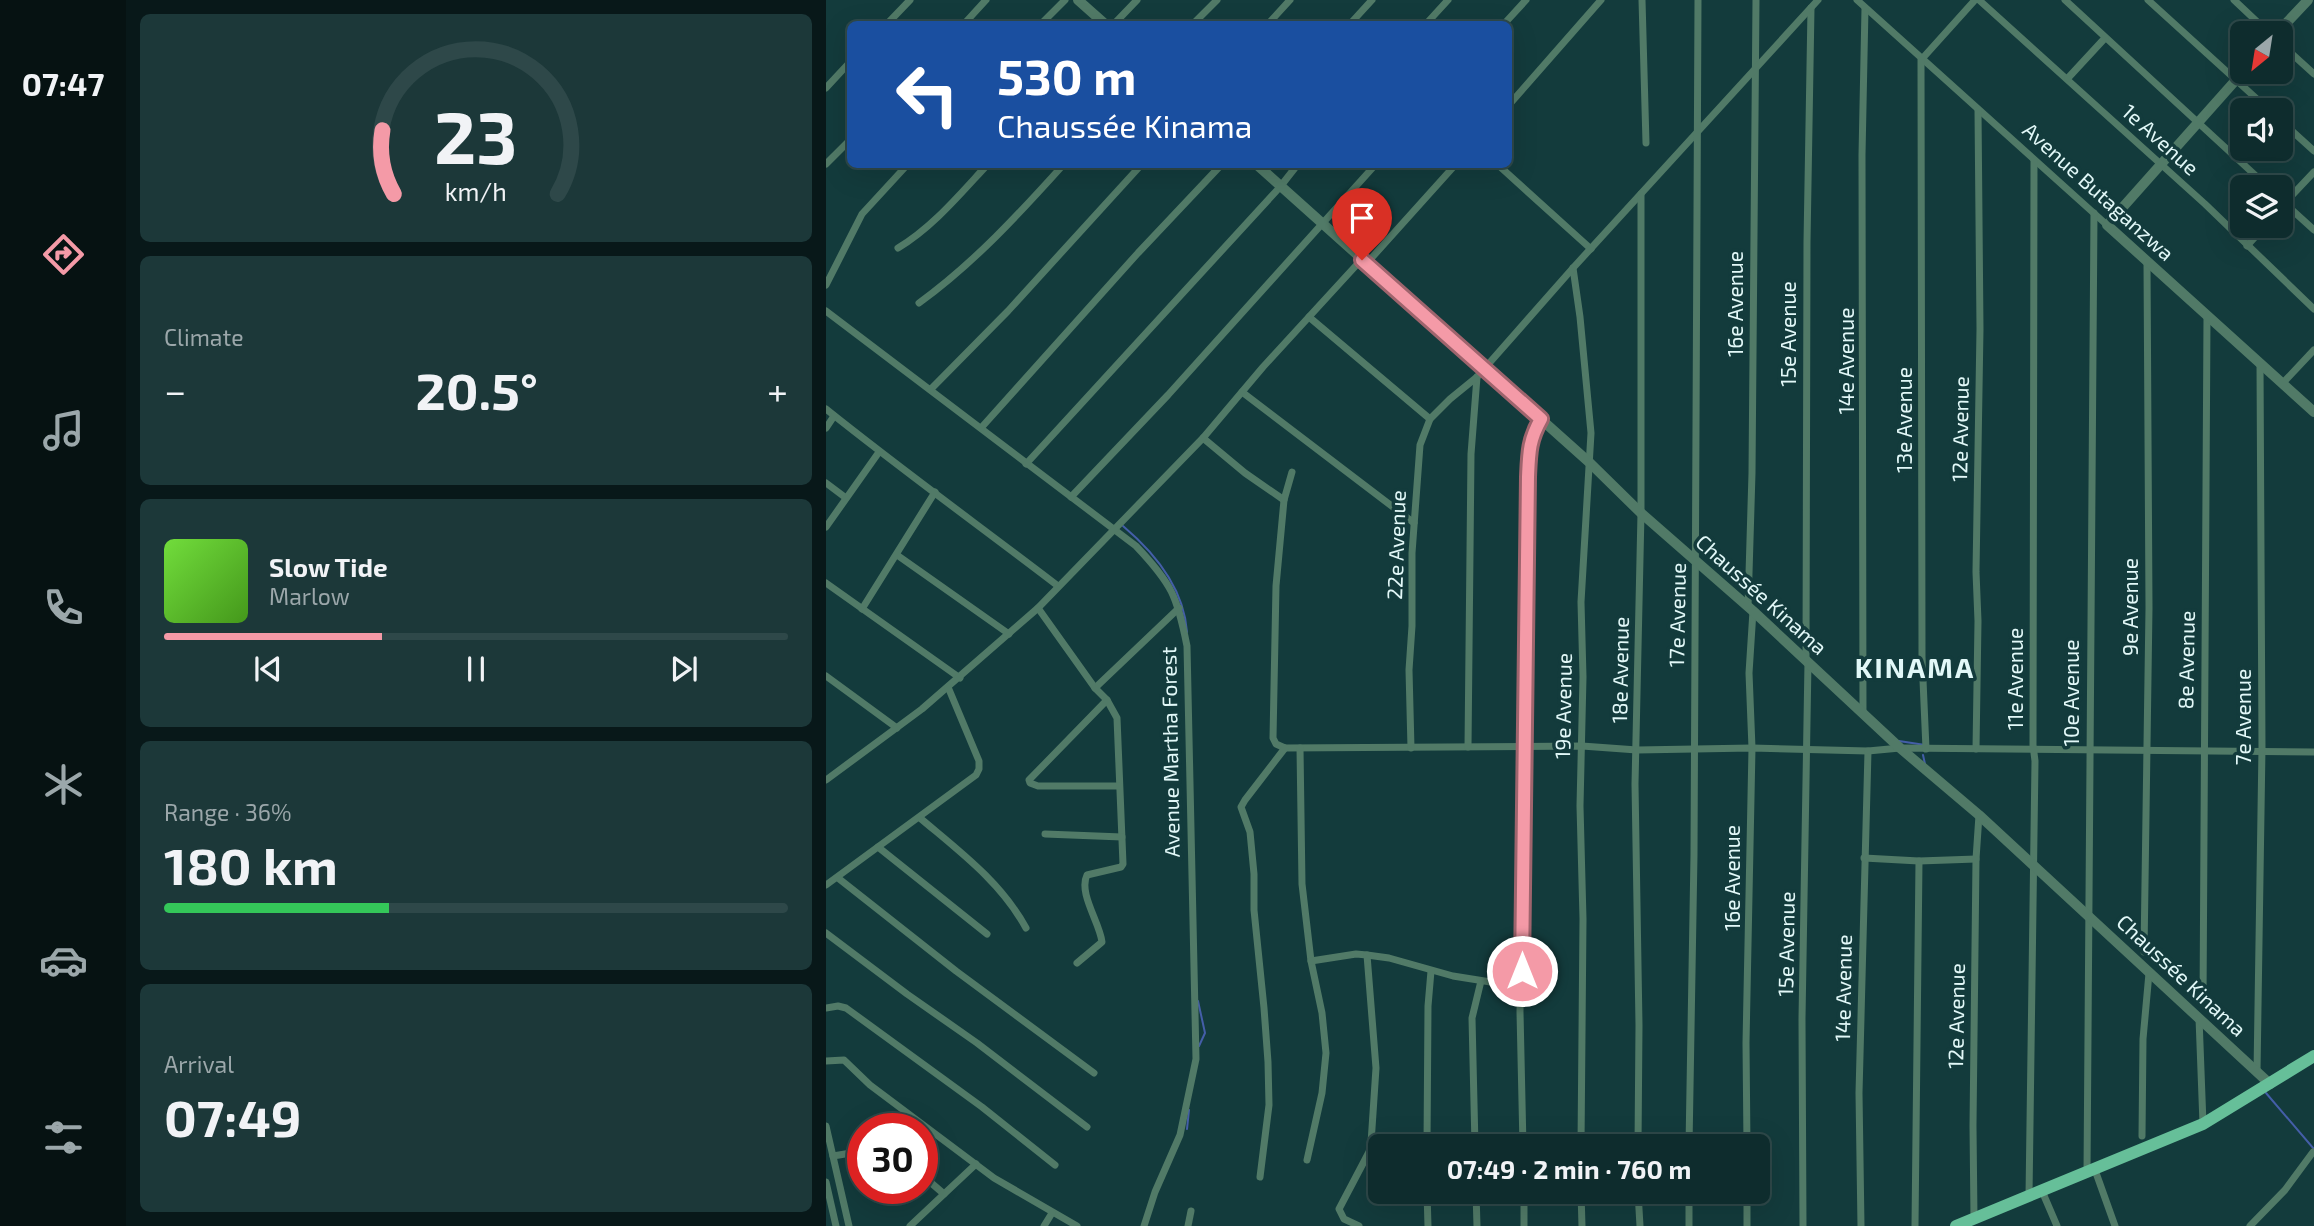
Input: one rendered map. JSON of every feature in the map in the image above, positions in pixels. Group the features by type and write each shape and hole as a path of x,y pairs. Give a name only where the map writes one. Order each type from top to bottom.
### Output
{"main road":[{"path":"1956,1226 2203,1124 2314,1056"}],"street":[{"path":"890,21 911,0"},
{"path":"967,21 986,0"},
{"path":"1044,21 1065,0"},
{"path":"1078,0 1102,21"},
{"path":"1117,21 1137,0"},
{"path":"1196,21 1217,0"},
{"path":"1271,21 1290,0"},
{"path":"1353,21 1372,0"},
{"path":"1429,21 1448,0"},
{"path":"1507,21 1526,0"},
{"path":"1512,101 1601,0"},
{"path":"1642,0 1646,143"},
{"name":"17e Avenue","path":"1689,1134 1696,561 1698,0"},
{"name":"16e Avenue","path":"1747,1134 1756,0"},
{"name":"22e Avenue","path":"1411,748 1409,670 1414,523 1420,445 1430,419 1480,373 1818,0"},
{"name":"Avenue Butaganzwa","path":"1857,0 2314,412"},
{"path":"1921,60 1977,0"},
{"name":"1e Avenue","path":"1977,0 2068,78 2314,309"},
{"path":"2064,0 2255,175"},
{"path":"2148,0 2230,68"},
{"path":"2234,0 2256,21"},
{"path":"2288,21 2308,0"},
{"name":"15e Avenue","path":"1803,1226 1802,1030 1809,748 1807,242 1811,8"},
{"name":"14e Avenue","path":"1863,713 1862,155 1865,8"},
{"path":"2068,78 2105,38"},
{"path":"2293,55 2314,74"},
{"name":"13e Avenue","path":"1921,60 1922,657 1926,747"},
{"path":"826,88 847,65"},
{"path":"2107,225 2233,84"},
{"path":"2247,84 2259,98"},
{"name":"12e Avenue","path":"1976,747 1980,329 1978,110"},
{"path":"2293,132 2314,151"},
{"path":"826,164 847,143"},
{"name":"11e Avenue","path":"2029,1197 2035,761 2034,161"},
{"path":"826,285 862,214 904,168"},
{"path":"898,248 915,238 984,168"},
{"path":"919,303 986,248 1060,168"},
{"path":"931,389 1008,311 1138,168"},
{"path":"981,428 1218,168"},
{"name":"Chaussée Kinama","path":"1260,168 1364,261 1480,373 1541,419 1590,463 1640,513 1750,609 1900,748 1979,815 2270,1084"},
{"path":"1026,464 1295,168"},
{"path":"1071,497 1168,395 1372,168"},
{"path":"826,780 960,678 1038,608 1203,438 1309,317 1453,168"},
{"path":"1501,168 1591,249"},
{"path":"2293,192 2314,172"},
{"name":"18e Avenue","path":"1638,1134 1637,750 1641,194"},
{"path":"2293,212 2314,230"},
{"name":"10e Avenue","path":"2094,213 2087,915 2091,1172 2115,1226"},
{"path":"2247,246 2254,238"},
{"name":"9e Avenue","path":"2144,952 2148,748 2147,262"},
{"name":"19e Avenue","path":"1573,268 1591,433 1581,602 1581,1134"},
{"name":"Avenue Martha Forest","path":"826,311 1136,546 1159,570 1172,589 1180,608 1187,646 1196,1059 1180,1135 1155,1192 1144,1226"},
{"path":"1309,317 1430,419"},
{"name":"8e Avenue","path":"2203,1004 2207,317"},
{"path":"2282,384 2314,350"},
{"name":"7e Avenue","path":"2257,1072 2262,749 2260,363"},
{"path":"1468,747 1471,453 1480,373"},
{"path":"1242,392 1414,523"},
{"path":"826,409 1058,586"},
{"path":"826,428 834,416"},
{"path":"1523,1134 1520,1012 1528,477 1532,435 1541,419"},
{"path":"1203,438 1284,500"},
{"path":"826,527 879,452"},
{"path":"1292,472 1284,500 1275,612 1273,738 1276,744 1285,748 1582,746 1637,750 1809,748 1867,751 1926,747 2033,747 2314,752"},
{"path":"826,483 846,498"},
{"path":"862,609 935,492"},
{"path":"897,555 1009,634"},
{"path":"826,583 960,678"},
{"path":"1038,608 1107,700 1117,718 1123,864 1121,867 1087,875 1084,880 1102,942 1077,963"},
{"path":"1096,688 1180,608"},
{"path":"826,676 897,728"},
{"path":"826,885 976,775 979,761 948,687"},
{"path":"1107,700 1029,780 1038,786 1119,786"},
{"path":"1260,1177 1269,1105 1268,1062 1250,832 1241,807 1285,748"},
{"path":"1300,748 1302,884 1326,1053 1322,1093 1307,1160"},
{"name":"14e Avenue","path":"1861,1226 1859,1093 1867,751"},
{"name":"12e Avenue","path":"1974,1218 1976,859 1979,815"},
{"path":"920,818 980,869 1015,908 1026,928"},
{"path":"1045,834 1122,837"},
{"path":"878,847 987,934"},
{"path":"1864,858 1919,861 1976,859"},
{"path":"1915,1226 1919,861"},
{"path":"838,878 956,971 1094,1073"},
{"path":"826,933 1087,1127"},
{"path":"1311,961 1356,954 1367,955 1389,958 1430,971 1522,987"},
{"path":"1359,1226 1343,1219 1339,1209 1371,1143 1376,1068 1367,955"},
{"path":"1427,1134 1427,1006 1430,971"},
{"path":"2142,1136 2143,1039 2149,973"},
{"path":"1475,1134 1472,1018 1480,981"},
{"path":"826,1008 846,1008 982,1107 1055,1165"},
{"path":"2199,1018 2203,1124"},
{"path":"826,1061 844,1060 870,1085 976,1164 1077,1226"},
{"path":"826,1126 849,1226"},
{"path":"2250,1226 2285,1190 2313,1152"},
{"path":"833,1156 847,1154"},
{"path":"910,1226 976,1164"},
{"path":"826,1182 836,1226"},
{"path":"938,1189 944,1194"},
{"path":"2042,1191 2057,1226"},
{"path":"1427,1204 1428,1226"},
{"path":"1476,1204 1477,1226"},
{"path":"1524,1204 1524,1226"},
{"path":"1581,1204 1582,1226"},
{"path":"1639,1204 1640,1226"},
{"path":"1689,1204 1689,1226"},
{"path":"1747,1204 1747,1226"},
{"path":"1188,1226 1191,1211"},
{"path":"1044,1226 1052,1213"}],"waterway":[{"path":"1123,526 1157,560 1166,573 1180,601 1187,632"},
{"path":"1899,741 1925,745"},
{"path":"1923,755 1925,764"},
{"path":"1198,1001 1205,1033 1199,1046"},
{"path":"2266,1093 2314,1149"},
{"path":"1187,1129 1189,1110"}],"district":[{"name":"KINAMA","path":"1915,668"}],"route":[{"path":"1362,260 1541,419 1532,435 1528,477 1522,971"}]}
